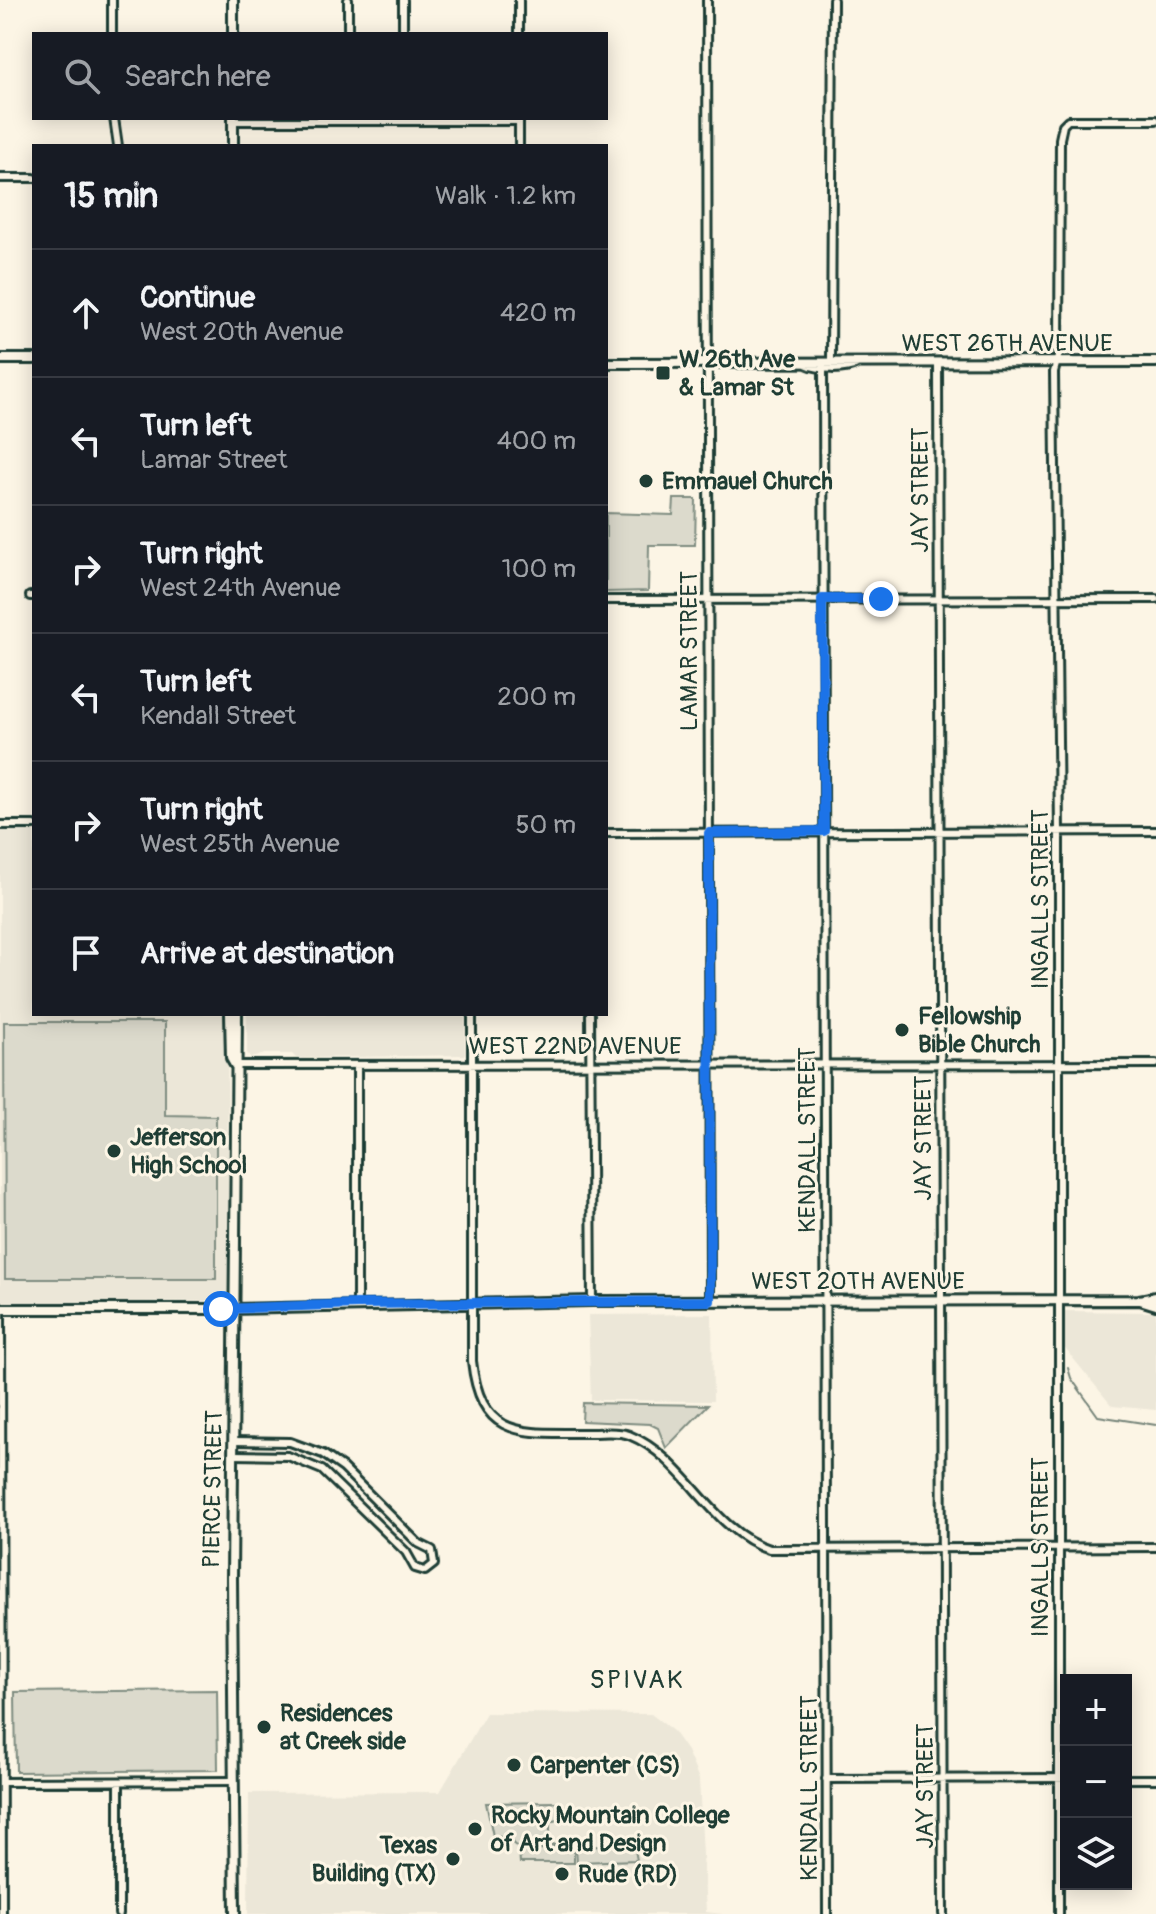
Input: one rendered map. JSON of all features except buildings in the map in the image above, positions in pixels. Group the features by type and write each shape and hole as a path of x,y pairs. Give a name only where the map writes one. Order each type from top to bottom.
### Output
{"street":[{"path":"112,0 112,32"},
{"path":"233,0 233,32"},
{"path":"348,0 348,32"},
{"path":"403,0 403,32"},
{"path":"519,0 519,32"},
{"name":"LAMAR STREET","path":"707,0 710,1301"},
{"path":"831,360 833,0"},
{"name":"INGALLS STREET","path":"1062,1746 1058,1547 1059,832 1056,598 1057,363 1063,125 1073,119 1156,120"},
{"path":"114,120 118,144"},
{"path":"233,120 233,144"},
{"path":"348,120 519,120 519,144"},
{"path":"0,178 32,178"},
{"path":"0,359 32,359"},
{"name":"WEST 26TH AVENUE","path":"608,363 806,363 831,360 857,363 1156,362"},
{"name":"WEST 26TH AVENUE","path":"806,363 823,367 851,367 857,363"},
{"name":"JAY STREET","path":"938,363 943,1914"},
{"name":"KENDALL STREET","path":"823,367 827,1914"},
{"path":"608,600 1156,599"},
{"path":"0,825 32,825"},
{"path":"608,833 1156,831"},
{"name":"PIERCE STREET","path":"230,1016 231,1058 235,1065"},
{"name":"PIERCE STREET","path":"235,1914 237,1016"},
{"path":"472,1016 475,1386 481,1404 492,1418 527,1432 625,1433 647,1444 746,1540 769,1549 1156,1547"},
{"path":"590,1016 592,1301"},
{"name":"WEST 22ND AVENUE","path":"235,1065 1156,1064"},
{"path":"357,1065 357,1304"},
{"name":"WEST 20TH AVENUE","path":"1,1309 234,1309 592,1301 1139,1300 1156,1297"},
{"name":"WEST 20TH AVENUE","path":"1139,1300 1156,1305"},
{"path":"1,1309 2,1914"},
{"path":"234,1441 290,1442 330,1458 418,1543 432,1550 434,1564 425,1571 415,1568 406,1552 334,1479 316,1466 288,1456 235,1455"},
{"path":"826,1779 1060,1778"},
{"path":"1132,1779 1156,1779"},
{"path":"2,1782 234,1781"},
{"path":"119,1782 119,1914"},
{"name":"INGALLS STREET","path":"1059,1914 1062,1818"}],"shaded area":[{"path":"674,499 696,499 695,545 649,545 648,591 608,592 608,513 673,515"},
{"name":"Jefferson High School","path":"0,830 32,830 32,1016 227,1016 229,1288 227,1296 219,1301 0,1304"},
{"path":"247,1016 465,1016 465,1055 296,1058 292,1054 265,1054 251,1058 247,1053"},
{"name":"Jefferson High School","path":"4,1022 165,1022 165,1115 216,1116 216,1279 5,1279"},
{"path":"1064,1311 1156,1312 1156,1410 1112,1406 1063,1346"},
{"path":"712,1314 713,1401 591,1400 588,1315"},
{"path":"583,1403 708,1405 666,1448 658,1428 650,1424 582,1421"},
{"path":"217,1690 218,1770 16,1772 15,1692"},
{"name":"Rocky Mountain College of Art and Design","path":"486,1713 651,1714 673,1731 687,1751 699,1779 706,1912 723,1914 248,1914 249,1793 440,1792"},
{"path":"559,1802 570,1810 569,1817 550,1822 550,1843 558,1846 518,1848 507,1838 493,1836 486,1803"},
{"path":"634,1845 637,1860 577,1862 576,1847"},
{"path":"574,1848 574,1863 520,1863 519,1850"}],"waterway":[{"path":"1068,1368 1071,1378 1098,1416 1156,1425"}],"place":[{"name":"W 26th Ave & Lamar St","path":"663,373"},
{"name":"Emmauel Church","path":"646,481"},
{"name":"Fellowship Bible Church","path":"902,1030"},
{"name":"Jefferson High School","path":"114,1151"},
{"name":"Residences at Creek side","path":"264,1727"},
{"name":"Carpenter (CS)","path":"514,1765"},
{"name":"Rocky Mountain College of Art and Design","path":"475,1829"},
{"name":"Texas Building (TX)","path":"453,1859"},
{"name":"Rude (RD)","path":"562,1874"}],"district":[{"name":"SPIVAK","path":"637,1680"}],"route":[{"path":"221,1309 357,1304 710,1301 709,833 824,831 822,599 881,599"}]}
